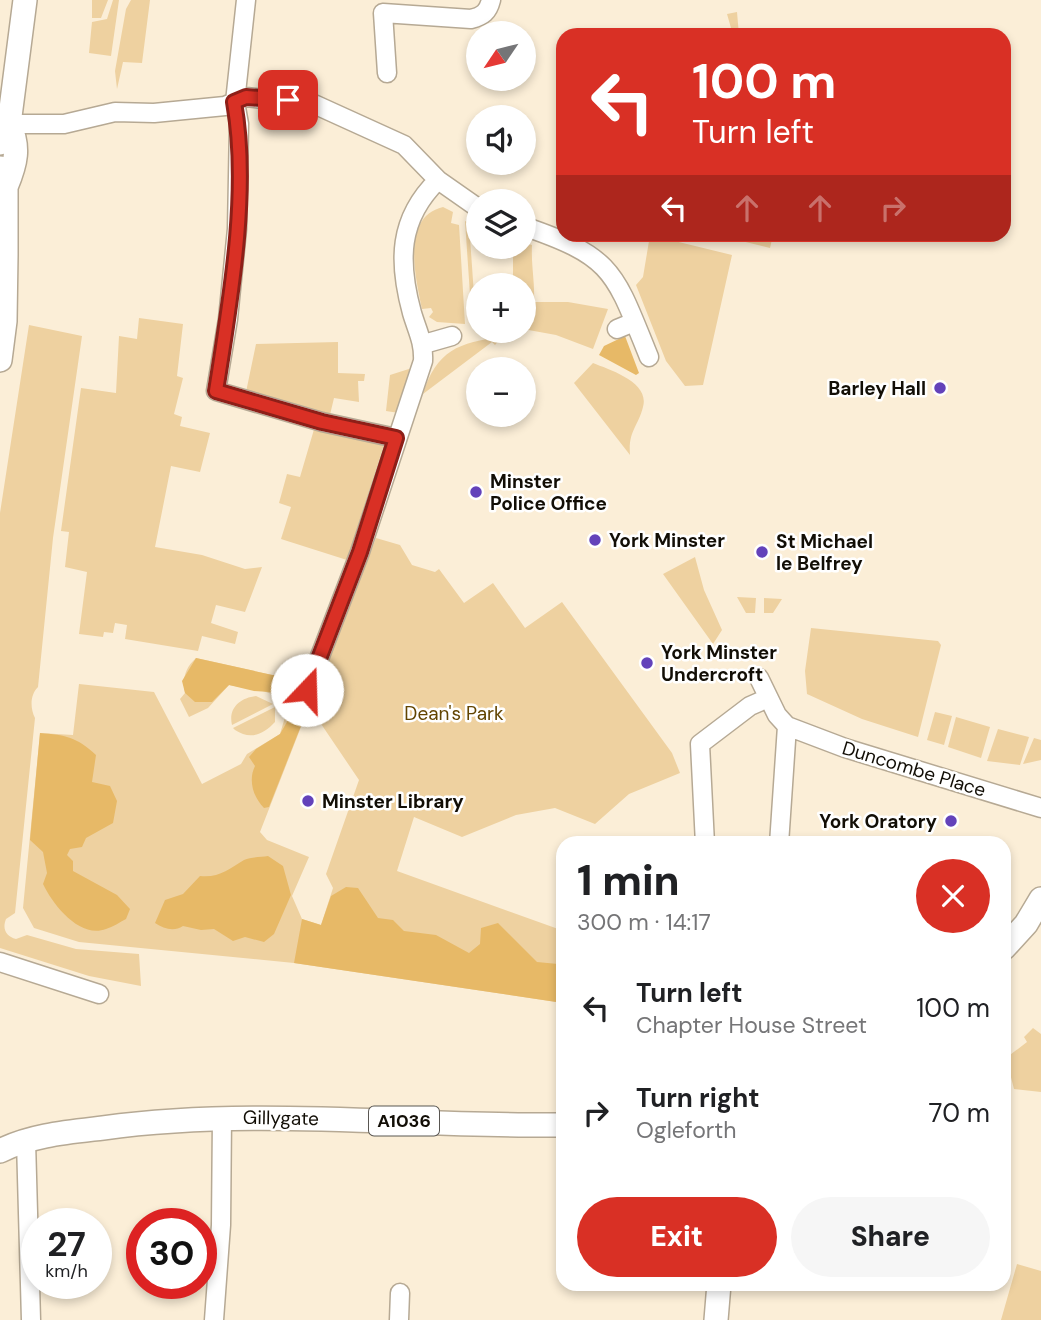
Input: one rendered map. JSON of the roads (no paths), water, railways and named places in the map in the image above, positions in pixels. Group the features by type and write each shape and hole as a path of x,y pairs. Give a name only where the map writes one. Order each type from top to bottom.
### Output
{"main road":[{"path":"0,360 5,321 3,177 15,163 16,140 3,129 25,0"},
{"path":"1011,940 1026,924 1041,899"},
{"name":"Gillygate","path":"1,1150 26,1141 121,1126 222,1117 556,1125"},
{"path":"716,1320 718,1291"}],"street":[{"path":"246,0 234,102 239,134 236,229 228,319 216,391 322,422 396,438"},
{"path":"387,73 383,13 471,19 482,16 489,8 491,0"},
{"path":"3,129 64,124 104,113 138,110 154,113 225,106 246,97 316,105 390,138 416,155 438,180 466,200"},
{"path":"307,690 360,552 423,360 424,344 408,297 405,237 420,198 438,180"},
{"path":"536,231 556,238"},
{"path":"568,242 595,257 609,270 621,289 649,357"},
{"path":"617,329 634,322"},
{"path":"424,344 452,336"},
{"path":"759,678 768,698 787,726 780,836"},
{"path":"705,836 700,744 750,706 768,698"},
{"name":"Duncombe Place","path":"787,726 845,748 1041,808"},
{"path":"0,962 99,994"},
{"path":"214,1320 223,1173 222,1117"},
{"path":"26,1141 31,1320"},
{"path":"399,1320 400,1293"}],"place":[{"name":"Barley Hall","path":"940,388"},
{"name":"Minster Police Office","path":"476,492"},
{"name":"York Minster","path":"595,540"},
{"name":"St Michael le Belfrey","path":"762,552"},
{"name":"York Minster Undercroft","path":"647,663"},
{"name":"Minster Library","path":"308,801"},
{"name":"York Oratory","path":"951,821"}],"park label":[{"name":"Dean's Park","path":"454,713"}]}
